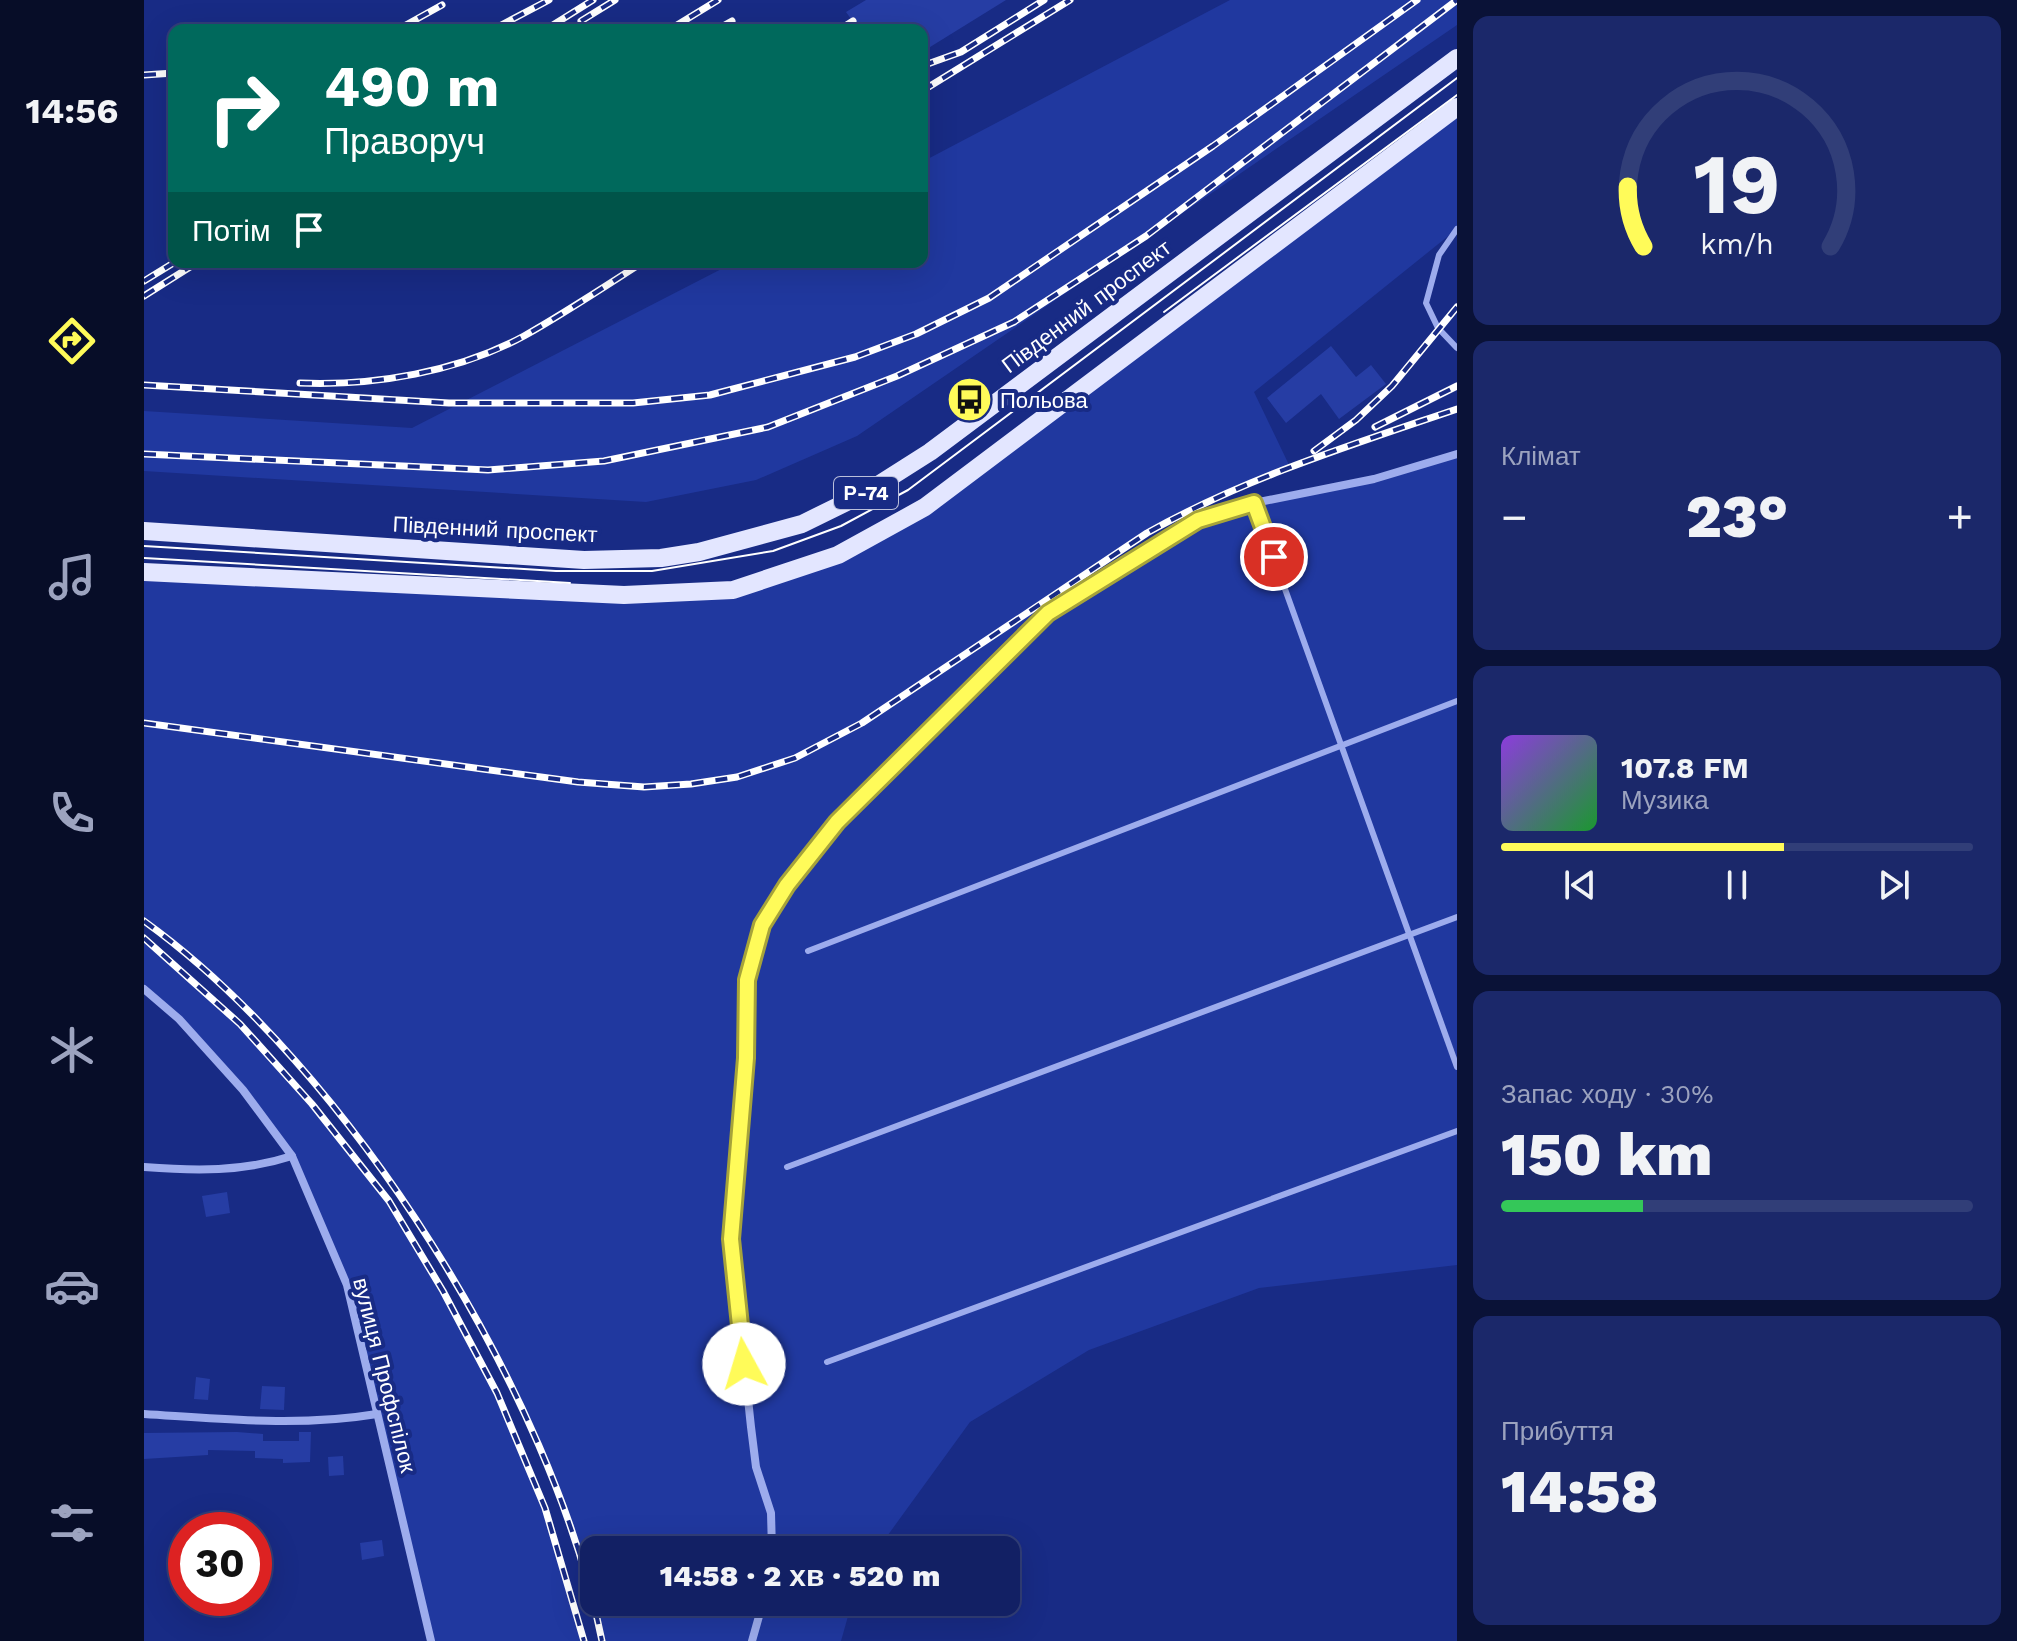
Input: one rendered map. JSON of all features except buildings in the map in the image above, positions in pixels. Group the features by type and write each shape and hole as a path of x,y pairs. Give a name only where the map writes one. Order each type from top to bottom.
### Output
{"main road":[{"name":"Південний проспект","path":"144,531 584,560 661,558 699,552 802,524 867,492 930,452 1457,58"},
{"name":"Р-74","path":"144,572 624,595 733,590 799,570 868,541 925,507 1457,107"}],"street":[{"path":"772,1536 771,1513 756,1467 731,1239 746,1058 747,980 762,925 787,885 837,822 1041,619 1198,520 1254,503 1374,479 1457,454"},
{"name":"вулиця Профспілок","path":"144,989 179,1019 243,1090 292,1156 347,1285 431,1641"},
{"path":"144,1167 229,1169 266,1165 292,1156"},
{"path":"144,1414 282,1423 332,1422 377,1414"},
{"path":"752,1641 759,1616"}],"lane":[{"path":"1457,229 1439,255 1426,303 1438,328 1457,348"},
{"path":"1254,503 1457,1067"},
{"path":"808,951 1457,701"},
{"path":"787,1167 1457,917"},
{"path":"827,1362 1457,1131"}],"shaded area":[{"path":"1230,0 1457,0 1457,25 857,436 756,480 646,502 144,471 144,411 412,428 723,268 928,268 928,159"},
{"path":"1457,107 1457,229 1254,392 1290,467 1183,513 1042,604 1047,613 1198,520 1457,454 1457,1265 1259,1288 1089,1350 970,1422 887,1536 580,1536 580,1557 539,1445 490,1343 432,1244 366,1148 295,1061 221,984 144,921 144,572 733,590 868,541"},
{"path":"144,938 240,1024 312,1104 389,1201 443,1291 497,1393 545,1508 584,1641 431,1641 347,1285 292,1156 243,1090 144,989"},
{"path":"595,1616 848,1616 841,1641 602,1641"}],"tram line":[{"path":"144,546 556,571 652,571 773,551 841,526 908,490 1457,78"},
{"path":"1164,312 1457,95"},
{"path":"144,558 570,583"}],"railway":[{"path":"503,24 549,0"},
{"path":"555,24 593,0"},
{"path":"581,21 615,0"},
{"path":"679,24 718,0"},
{"path":"928,64 961,52 1044,0"},
{"path":"928,87 1070,0"},
{"path":"144,385 449,403 633,403 710,395 855,357 916,334 989,298 1213,146 1417,0"},
{"path":"144,454 488,470 604,461 768,427 897,376 1014,322 1146,236 1457,0"},
{"path":"408,24 442,5"},
{"path":"727,24 732,21"},
{"path":"848,24 853,21"},
{"path":"144,75 168,73"},
{"path":"144,281 168,266"},
{"path":"144,296 188,268"},
{"path":"300,383 386,379 472,359 524,336 634,268"},
{"path":"1314,451 1356,420 1392,386 1457,307"},
{"path":"1375,427 1457,386"},
{"path":"144,723 578,782 644,787 737,777 795,758 862,723 1147,533 1184,513 1299,464 1457,409"},
{"path":"144,921 221,984 295,1061 366,1148 432,1244 490,1343 539,1445 577,1545 602,1641"},
{"path":"144,938 240,1024 312,1104 389,1201 443,1291 497,1393 545,1508 584,1641"}],"place":[{"name":"Польова","path":"969,400"}],"route":[{"path":"744,1364 731,1239 746,1058 747,980 762,925 787,885 837,822 1048,613 1198,520 1254,503 1274,557"}]}
